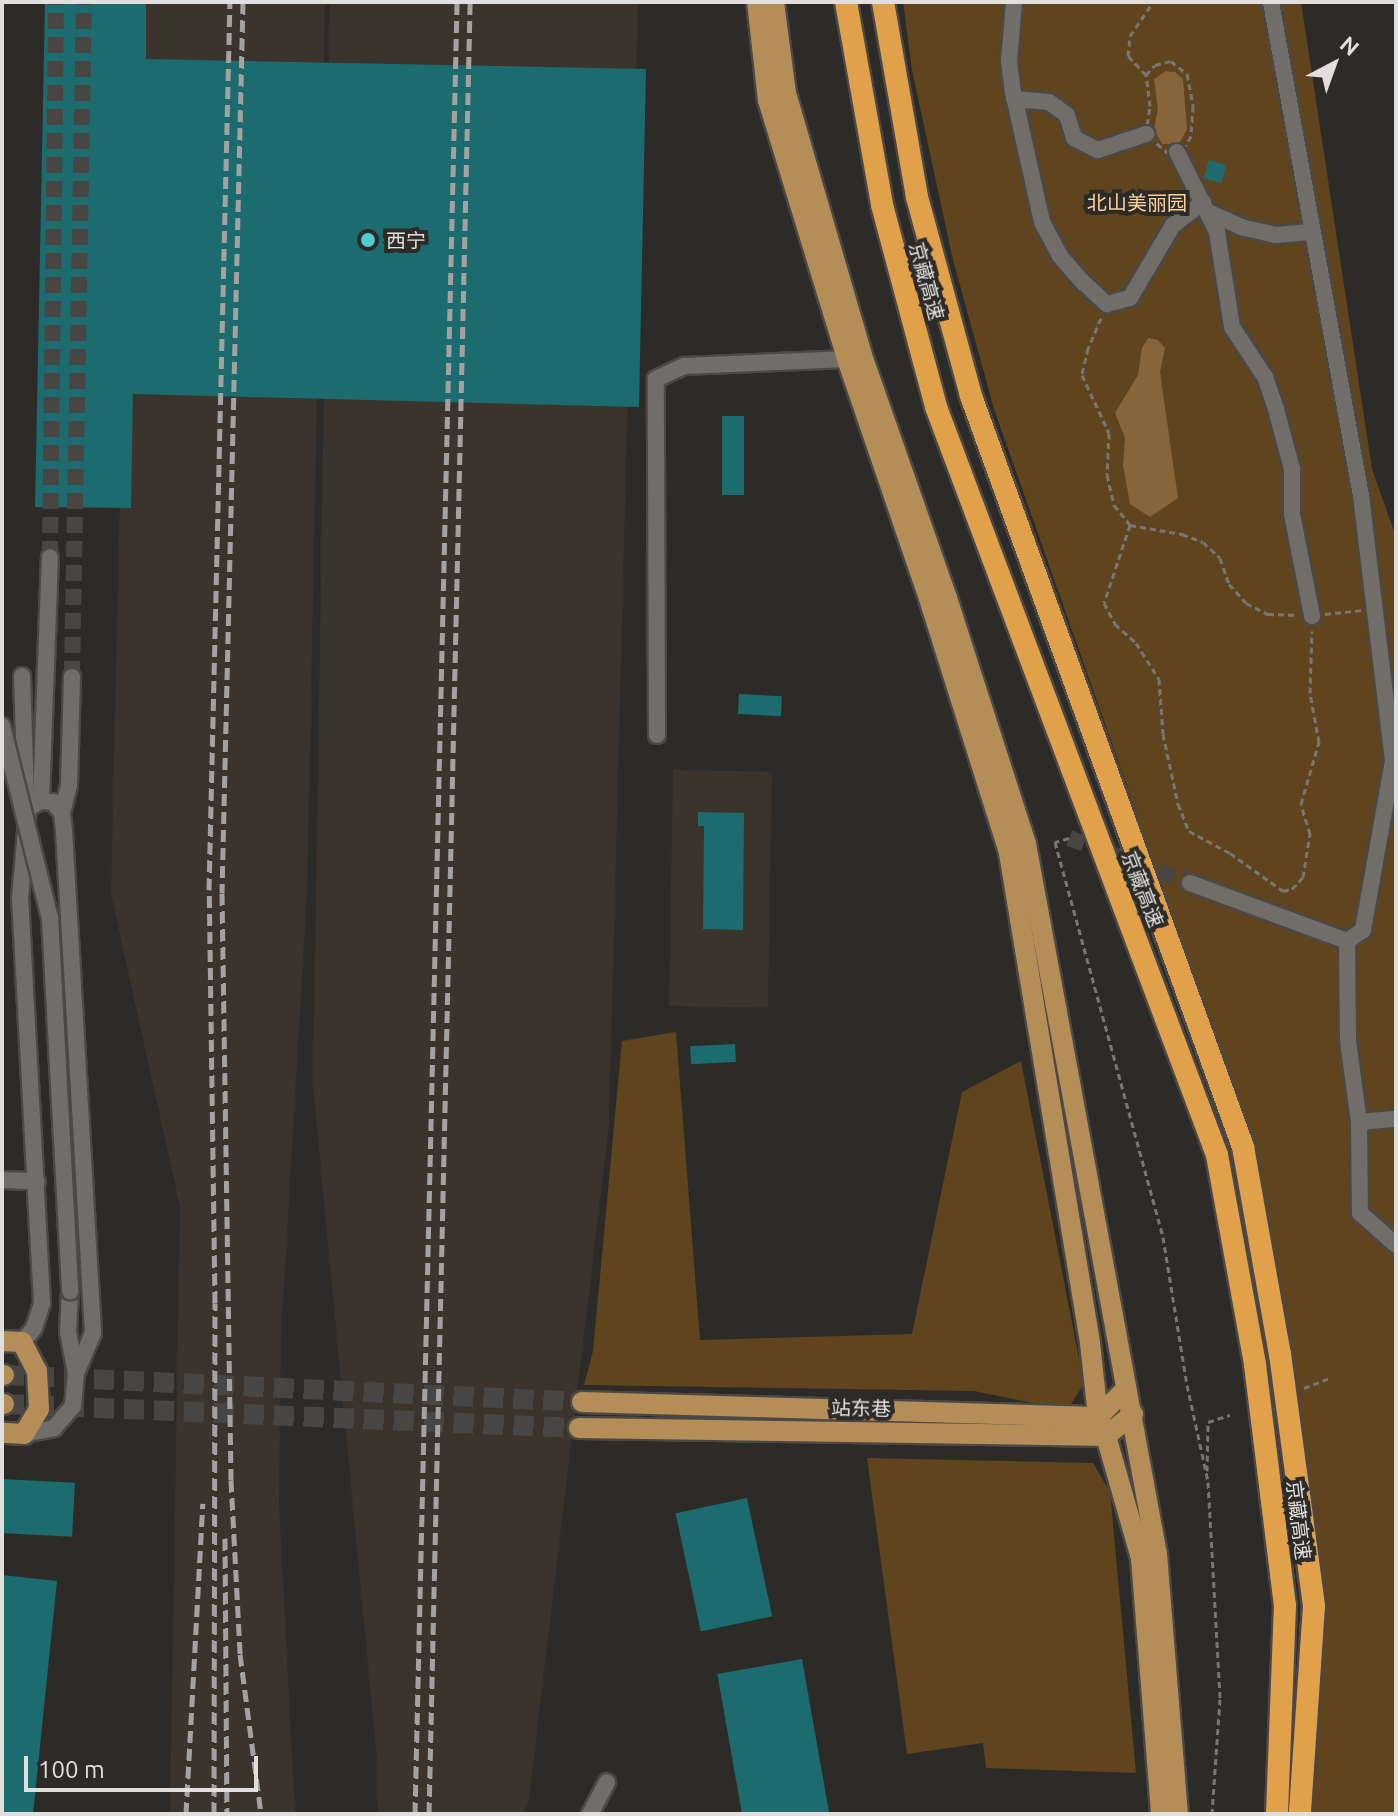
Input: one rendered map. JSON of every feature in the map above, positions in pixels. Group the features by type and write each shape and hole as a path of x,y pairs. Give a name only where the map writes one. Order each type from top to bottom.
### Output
{"highway":[{"name":"京藏高速","path":"846,2 882,205 936,407 1217,1155 1255,1365 1285,1605 1277,1814"},
{"name":"京藏高速","path":"883,2 917,197 971,396 1243,1147 1280,1354 1314,1606 1300,1814"}],"main road":[{"path":"757,2 768,100 847,359 931,605 1009,853 1102,1427 1141,1558 1161,1814"},
{"path":"774,2 786,93 864,361 947,598 1026,844 1157,1554 1178,1814"},
{"path":"2,1433 24,1434 39,1409 37,1371 12,1341"},
{"path":"1102,1427 1126,1389"},
{"name":"站东巷","path":"582,1402 1102,1427"},
{"path":"1102,1427 1133,1414"},
{"name":"站东巷","path":"579,1428 1102,1427"}],"street":[{"path":"1014,2 1009,61 1014,99 1042,222 1060,256 1107,304 1130,298 1173,225 1205,207"},
{"path":"1271,2 1361,496 1393,761 1363,930 1347,941"},
{"path":"1014,99 1049,102 1067,115 1074,138 1098,150 1146,134"},
{"path":"1177,152 1217,232 1232,327 1265,377 1292,469 1292,514 1312,616"},
{"path":"1205,207 1241,227 1276,235 1313,232"},
{"path":"657,735 656,379 684,366 847,359"},
{"path":"12,1341 34,1328 42,1303 20,898 35,805 50,557"},
{"path":"22,676 24,785 35,805"},
{"path":"72,677 69,785 62,813 93,1333 76,1373"},
{"path":"2,726 50,918 70,1291 68,1332 76,1373 73,1406 54,1428 24,1434"},
{"path":"35,805 53,802 62,813"},
{"path":"1190,883 1347,941"},
{"path":"1347,941 1348,1041 1359,1122 1360,1213 1396,1245"},
{"path":"1359,1122 1396,1119"},
{"path":"2,1180 37,1181"},
{"path":"590,1814 607,1782"}],"path":[{"path":"1146,75 1155,65 1171,61 1187,74 1193,106 1191,136 1183,150 1169,154 1146,134 1150,106 1146,75 1128,56 1130,36 1153,2"},
{"path":"1107,304 1088,348 1082,375 1109,433 1107,475 1114,505 1130,525 1182,534 1203,542 1220,558 1229,584 1246,603 1268,614 1312,616 1375,608"},
{"path":"1130,525 1104,603 1115,624 1136,643 1159,679 1163,734 1178,804 1189,831 1230,853 1283,891 1292,889 1303,877 1310,834 1301,804 1319,742 1310,693 1312,616"},
{"path":"1069,838 1055,842 1163,1237 1187,1385 1208,1481"},
{"path":"1297,1391 1328,1379"},
{"path":"1212,1814 1220,1699 1208,1481 1208,1422 1230,1415"}],"shaded area":[{"path":"131,2 325,2 307,892 281,1336 279,1502 295,1814 170,1814 180,1207 111,894"},
{"path":"330,2 638,2 609,1124 529,1798 523,1814 378,1814 377,1760 313,1085"},
{"path":"1166,71 1175,72 1183,79 1187,129 1179,144 1162,144 1154,129 1158,109 1154,79"},
{"path":"1148,338 1158,340 1165,348 1160,372 1178,498 1150,517 1130,504 1123,465 1125,438 1115,413 1138,375 1142,348"},
{"path":"673,770 772,772 768,1008 669,1006"}],"green space":[{"name":"北山美丽园","path":"903,2 1301,2 1372,469 1396,537 1396,1814 1310,1814 1314,1596 1227,1087 1158,874 994,409 953,260 912,70"},
{"path":"676,1032 700,1340 912,1334 962,1092 1021,1061 1084,1384 1067,1410 974,1391 584,1385 593,1351 622,1041"},
{"path":"867,1458 1093,1463 1110,1492 1136,1773 986,1768 983,1743 907,1754"}],"building":[{"path":"45,2 146,2 146,59 646,69 639,407 133,394 131,508 35,507"},
{"path":"1209,160 1226,165 1221,183 1204,178"},
{"path":"722,416 744,416 744,495 722,495"},
{"path":"739,694 782,696 781,716 738,714"},
{"path":"698,812 744,813 743,930 703,929 704,826 698,826"},
{"path":"735,1044 736,1062 691,1064 690,1046"},
{"path":"2,1479 75,1483 72,1537 2,1533"},
{"path":"747,1498 772,1616 701,1632 676,1513"},
{"path":"2,1575 57,1581 33,1814 2,1814"},
{"path":"802,1659 829,1814 742,1814 717,1674"}],"tunnel":[{"path":"50,557 56,2"},
{"path":"72,677 84,2"},
{"path":"1069,838 1190,883"},
{"path":"4,1375 582,1402"},
{"path":"4,1404 579,1428"}],"railway":[{"path":"214,1814 215,1303 209,890 230,2"},
{"path":"243,2 222,893 231,1480 240,1654 261,1814"},
{"path":"415,1814 457,2"},
{"path":"429,1814 470,2"},
{"path":"186,1814 203,1503"},
{"path":"225,1538 227,1814"}],"place":[{"name":"西宁","path":"368,240"}]}
